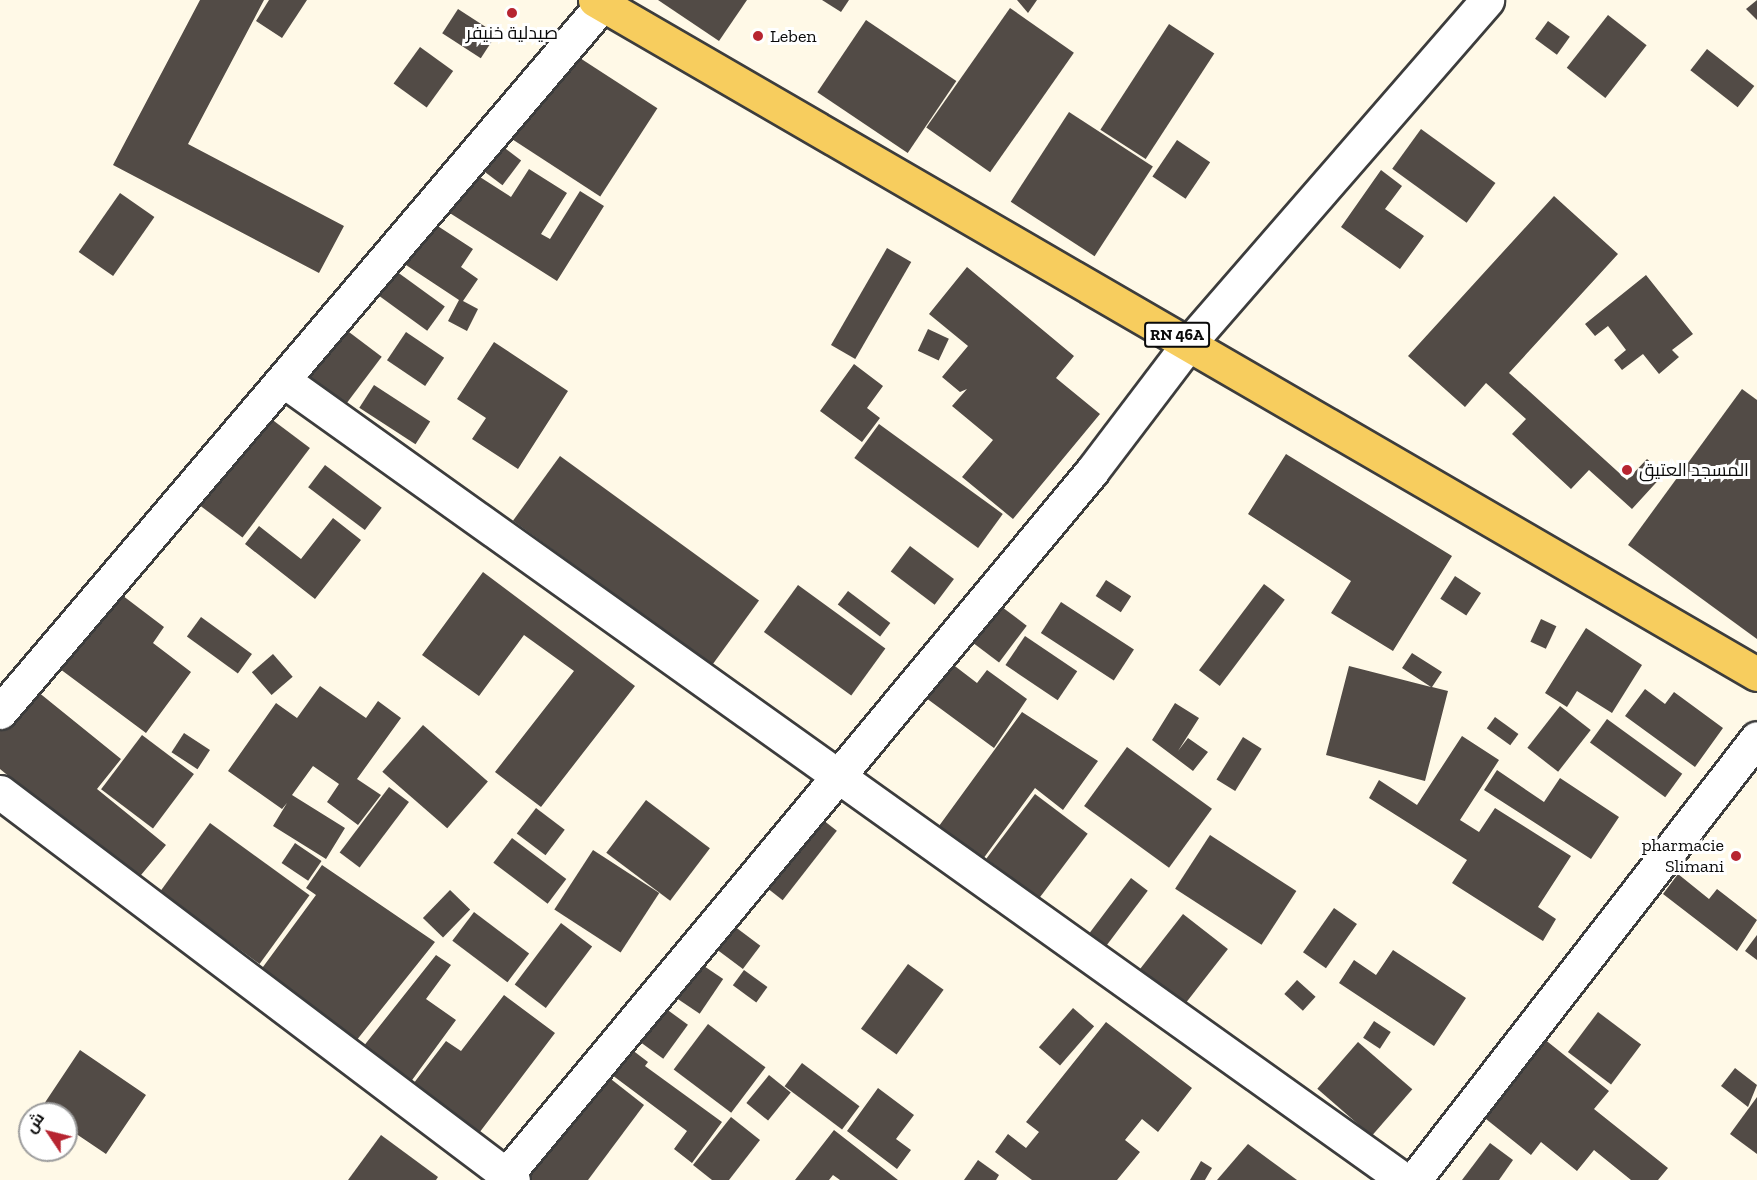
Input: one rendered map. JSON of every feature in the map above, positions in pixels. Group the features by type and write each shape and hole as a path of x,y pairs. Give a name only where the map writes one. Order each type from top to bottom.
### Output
{"main road":[{"name":"RN 46A","path":"601,1 1757,674"}],"street":[{"path":"0,792 507,1178 837,776 1092,471 1190,342 1487,0"},
{"path":"0,712 283,380 601,1"},
{"path":"283,380 1404,1180"},
{"path":"1414,1180 1757,738"}],"building":[{"path":"200,0 264,0 188,144 344,226 319,273 113,165"},
{"path":"269,0 307,0 282,38 256,21"},
{"path":"658,0 747,0 719,41"},
{"path":"822,0 849,0 841,12"},
{"path":"1017,0 1037,0 1028,13"},
{"path":"1757,0 1757,20 1746,9"},
{"path":"1010,8 1074,53 990,172 926,128"},
{"path":"458,9 497,34 481,58 442,33"},
{"path":"1608,15 1647,45 1605,98 1567,68"},
{"path":"866,20 956,81 908,153 817,92"},
{"path":"1548,21 1570,37 1557,55 1535,39"},
{"path":"1169,24 1214,53 1146,159 1100,130"},
{"path":"420,47 453,71 427,108 394,83"},
{"path":"566,49 657,108 600,196 509,137"},
{"path":"1707,49 1754,86 1738,107 1690,70"},
{"path":"1069,112 1153,166 1095,256 1011,202"},
{"path":"1421,129 1495,183 1467,223 1392,169"},
{"path":"494,140 521,160 502,185 475,165"},
{"path":"1177,140 1210,162 1186,199 1152,176"},
{"path":"529,169 567,193 541,234 550,239 580,191 604,206 557,281 445,210 469,170 511,197"},
{"path":"1381,170 1402,186 1385,209 1424,236 1400,269 1341,227"},
{"path":"120,193 154,217 113,276 79,252"},
{"path":"1554,196 1618,254 1509,373 1627,480 1647,459 1664,474 1632,509 1589,470 1571,489 1512,434 1526,419 1486,383 1465,407 1408,356"},
{"path":"430,221 473,249 461,267 478,279 463,301 478,309 467,331 448,321 459,300 403,263"},
{"path":"887,248 911,262 855,359 831,345"},
{"path":"389,266 445,307 427,331 371,290"},
{"path":"967,267 1074,356 1056,378 1100,414 1013,519 962,477 993,440 952,406 967,389 960,392 942,377 968,346 929,314"},
{"path":"1646,275 1693,334 1672,350 1679,357 1659,374 1643,354 1622,370 1614,360 1626,350 1608,326 1595,336 1585,324"},
{"path":"341,326 382,357 346,404 305,373"},
{"path":"928,329 949,339 939,360 918,351"},
{"path":"406,332 444,358 425,386 387,360"},
{"path":"494,342 568,391 518,469 472,439 486,418 457,399"},
{"path":"854,364 883,386 867,408 880,418 862,442 820,411"},
{"path":"374,385 430,421 415,444 359,408"},
{"path":"1742,389 1757,400 1757,639 1628,545"},
{"path":"262,412 310,448 243,538 195,501"},
{"path":"879,424 1003,514 978,548 854,458"},
{"path":"1286,454 1452,556 1393,651 1331,613 1351,581 1248,514"},
{"path":"560,456 759,601 712,665 513,521"},
{"path":"325,465 382,508 365,530 308,487"},
{"path":"333,518 361,540 315,599 245,544 259,526 301,559"},
{"path":"910,546 954,579 935,605 891,572"},
{"path":"483,572 635,686 541,807 495,772 574,671 524,635 479,696 422,655"},
{"path":"1455,576 1481,593 1466,616 1440,599"},
{"path":"1106,580 1131,596 1121,612 1096,596"},
{"path":"1264,584 1285,600 1220,686 1199,670"},
{"path":"798,585 885,648 851,695 764,632"},
{"path":"110,586 164,627 153,643 191,672 146,733 52,663"},
{"path":"848,591 890,623 880,636 838,605"},
{"path":"994,601 1027,626 999,662 966,638"},
{"path":"1061,602 1134,649 1114,680 1041,633"},
{"path":"201,617 252,654 238,673 187,636"},
{"path":"1541,619 1556,626 1546,649 1530,642"},
{"path":"1586,628 1642,665 1612,713 1577,691 1567,707 1545,693"},
{"path":"1025,636 1077,671 1058,700 1005,665"},
{"path":"1412,653 1442,672 1432,687 1448,691 1425,781 1326,755 1349,666 1431,687 1402,668"},
{"path":"273,654 293,677 272,695 252,672"},
{"path":"947,660 977,683 987,670 1027,699 994,748 922,695"},
{"path":"27,683 121,759 97,789 166,845 136,881 0,769 0,716"},
{"path":"320,686 366,718 378,701 401,718 357,779 381,795 358,825 327,802 339,784 313,766 292,795 345,828 326,859 273,826 287,803 282,809 228,771 276,703 297,718"},
{"path":"1645,689 1665,704 1674,692 1723,728 1695,767 1625,716"},
{"path":"1175,703 1199,718 1178,751 1188,738 1208,752 1193,771 1152,740"},
{"path":"1560,706 1591,730 1558,772 1527,748"},
{"path":"1022,712 1098,761 1063,810 1035,788 983,859 939,826"},
{"path":"1495,717 1518,734 1510,745 1487,728"},
{"path":"1607,719 1682,774 1665,797 1590,742"},
{"path":"423,725 488,781 447,828 382,772"},
{"path":"184,733 210,750 197,769 171,752"},
{"path":"142,735 194,774 153,828 101,789"},
{"path":"1462,736 1499,760 1460,820 1479,832 1495,808 1571,856 1538,907 1556,919 1543,941 1452,883 1467,860 1369,798 1379,780 1417,805"},
{"path":"1243,737 1262,749 1235,791 1217,779"},
{"path":"1127,747 1212,809 1169,868 1084,806"},
{"path":"1497,770 1544,802 1560,778 1619,817 1591,859 1484,790"},
{"path":"389,787 409,802 360,868 340,852"},
{"path":"1035,794 1088,834 1039,898 986,859"},
{"path":"646,800 710,848 670,901 606,853"},
{"path":"536,808 565,830 545,855 517,834"},
{"path":"814,813 837,831 783,900 760,882"},
{"path":"210,823 310,895 260,964 160,892"},
{"path":"1210,835 1296,891 1262,945 1175,889"},
{"path":"512,838 566,879 548,904 493,863"},
{"path":"295,843 322,861 308,881 282,863"},
{"path":"593,850 659,893 621,953 554,910"},
{"path":"322,865 435,942 356,1041 260,971 316,895 306,888"},
{"path":"1678,874 1709,899 1717,889 1757,920 1737,951 1663,894"},
{"path":"1131,878 1148,891 1101,952 1085,939"},
{"path":"450,890 470,909 443,938 423,918"},
{"path":"1334,908 1357,924 1326,968 1303,952"},
{"path":"474,912 529,954 507,982 452,941"},
{"path":"1183,914 1228,949 1184,1005 1139,970"},
{"path":"561,923 592,946 546,1008 515,984"},
{"path":"730,923 760,946 743,969 713,946"},
{"path":"1757,935 1757,960 1745,951"},
{"path":"1393,950 1466,998 1434,1046 1339,983 1354,960 1376,975"},
{"path":"436,955 451,965 426,999 456,1020 407,1087 359,1052"},
{"path":"695,960 723,979 700,1014 672,995"},
{"path":"908,964 944,990 897,1055 861,1029"},
{"path":"744,970 767,987 756,1002 733,985"},
{"path":"1297,980 1316,997 1303,1011 1284,994"},
{"path":"504,995 555,1033 473,1141 407,1092 446,1041 461,1051"},
{"path":"658,1003 688,1025 663,1059 633,1037"},
{"path":"1073,1008 1094,1026 1060,1066 1039,1047"},
{"path":"1598,1012 1641,1044 1611,1084 1568,1052"},
{"path":"1374,1021 1391,1032 1380,1049 1363,1038"},
{"path":"1106,1022 1192,1088 1158,1132 1142,1119 1125,1140 1140,1152 1117,1180 1032,1180 995,1152 1008,1134 1026,1148 1039,1132 1026,1122"},
{"path":"708,1024 766,1067 731,1113 674,1070"},
{"path":"1543,1038 1609,1091 1594,1109 1668,1168 1658,1180 1631,1180 1594,1150 1577,1171 1541,1142 1531,1155 1481,1115"},
{"path":"1358,1042 1412,1089 1372,1136 1317,1089"},
{"path":"623,1043 648,1062 645,1066 722,1122 692,1163 674,1149 687,1131 604,1069"},
{"path":"80,1050 146,1095 106,1154 78,1135 78,1102 45,1102"},
{"path":"802,1063 860,1106 842,1129 785,1086"},
{"path":"593,1065 644,1105 588,1180 528,1180 514,1169"},
{"path":"1735,1068 1757,1085 1748,1107 1721,1086"},
{"path":"769,1075 791,1093 768,1121 746,1103"},
{"path":"878,1088 914,1115 896,1139 911,1150 897,1169 847,1131"},
{"path":"1757,1097 1757,1154 1730,1134"},
{"path":"731,1117 760,1140 729,1180 712,1180 693,1165"},
{"path":"834,1130 898,1180 840,1180 833,1175 829,1180 795,1180"},
{"path":"381,1135 438,1177 436,1180 348,1180"},
{"path":"1490,1143 1513,1160 1499,1180 1462,1180"},
{"path":"1248,1144 1297,1180 1217,1180"},
{"path":"978,1160 999,1175 996,1180 964,1180"},
{"path":"1201,1161 1212,1168 1205,1180 1190,1180"}],"place":[{"name":"صيدلية خنيفر","path":"512,13"},
{"name":"Leben","path":"758,36"},
{"name":"المسجد العتيق","path":"1627,470"},
{"name":"pharmacie Slimani","path":"1736,856"}]}
